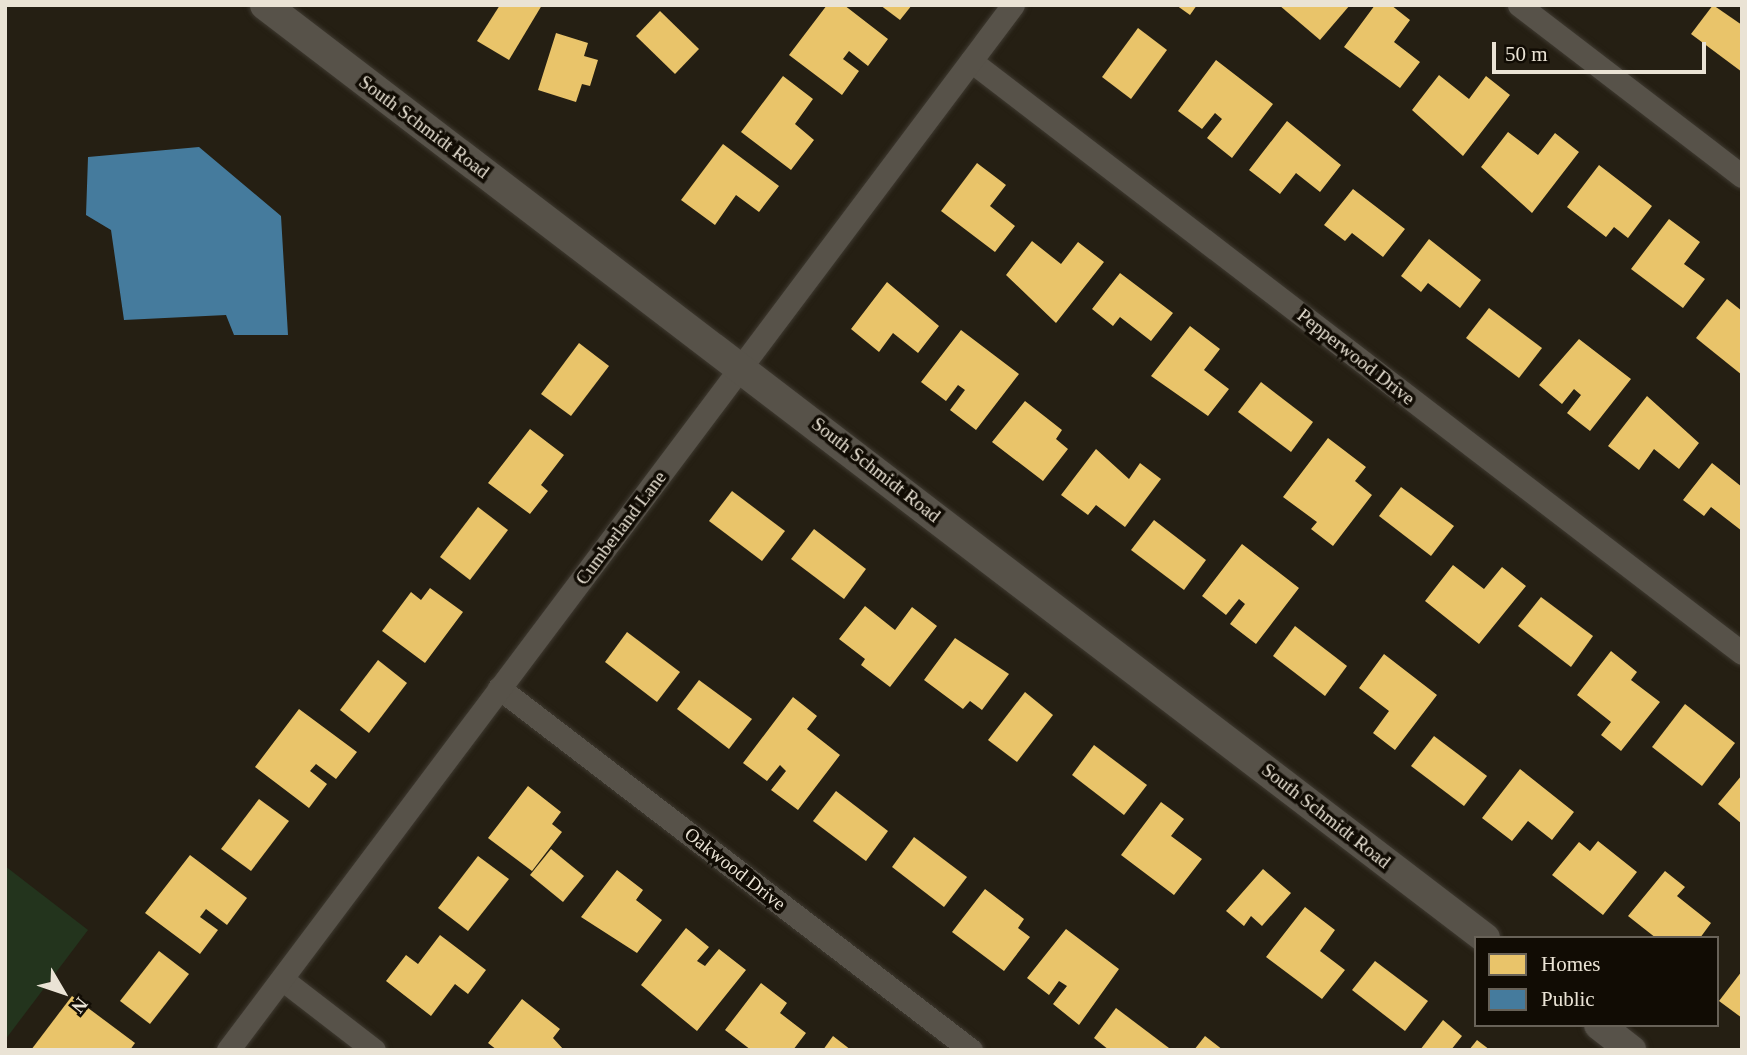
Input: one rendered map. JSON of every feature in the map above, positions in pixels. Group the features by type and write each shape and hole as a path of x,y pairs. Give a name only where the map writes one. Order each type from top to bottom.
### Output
{"street":[{"name":"South Schmidt Road","path":"265,5 1482,936"},
{"name":"Cumberland Lane","path":"228,1050 1013,5"},
{"path":"1519,5 1742,176"},
{"name":"Pepperwood Drive","path":"971,61 1742,653"},
{"name":"Oakwood Drive","path":"499,688 971,1050"},
{"path":"282,979 374,1050"},
{"path":"1602,1027 1631,1050"}],"green space":[{"path":"5,866 88,930 5,1040"}],"building: Homes":[{"path":"500,5 542,5 509,60 477,41"},
{"path":"827,5 844,5 888,39 868,66 849,51 843,59 859,71 842,95 789,55"},
{"path":"880,5 912,5 900,20"},
{"path":"1176,5 1197,5 1190,15"},
{"path":"1279,5 1350,5 1320,40"},
{"path":"1375,5 1391,5 1410,20 1394,42 1420,62 1400,88 1344,47"},
{"path":"1713,5 1742,25 1742,72 1691,34"},
{"path":"660,11 699,49 675,74 636,36"},
{"path":"1138,28 1167,50 1131,99 1102,77"},
{"path":"556,33 588,43 584,56 598,60 590,86 582,84 576,102 538,90"},
{"path":"1216,60 1273,104 1232,158 1207,138 1222,119 1215,113 1202,129 1178,111"},
{"path":"1439,75 1469,99 1486,76 1510,95 1463,156 1412,110"},
{"path":"783,76 813,99 795,124 814,140 791,170 741,132"},
{"path":"1287,121 1341,165 1320,192 1296,173 1280,194 1249,170"},
{"path":"1508,132 1538,155 1555,133 1579,152 1532,213 1481,167"},
{"path":"723,144 779,186 759,212 736,195 715,225 681,200"},
{"path":"977,163 1006,185 990,206 1015,226 995,252 941,211"},
{"path":"1599,165 1652,206 1628,238 1614,227 1606,237 1567,207"},
{"path":"1353,189 1405,229 1383,257 1352,233 1345,241 1324,225"},
{"path":"1669,219 1700,242 1684,264 1705,279 1683,308 1631,269"},
{"path":"1429,239 1481,280 1460,308 1428,283 1421,292 1401,276"},
{"path":"1032,241 1061,264 1078,242 1104,262 1056,323 1006,275"},
{"path":"1120,273 1173,313 1151,341 1120,317 1113,326 1092,309"},
{"path":"887,282 939,326 918,353 893,333 879,352 851,329"},
{"path":"1727,299 1742,311 1742,375 1696,338"},
{"path":"1489,308 1542,348 1519,378 1466,338"},
{"path":"1190,326 1220,349 1204,370 1229,389 1208,416 1151,376"},
{"path":"961,330 1019,374 976,430 950,410 965,390 958,385 946,401 921,382"},
{"path":"1579,339 1631,379 1590,431 1567,413 1581,395 1574,389 1562,404 1539,385"},
{"path":"579,343 609,366 571,416 541,394"},
{"path":"1261,382 1313,422 1291,452 1238,412"},
{"path":"1647,396 1699,443 1679,469 1654,449 1639,470 1608,446"},
{"path":"1025,401 1062,430 1056,439 1068,449 1043,481 992,442"},
{"path":"530,429 564,455 541,485 548,491 530,514 488,483"},
{"path":"1328,438 1366,467 1355,481 1372,495 1333,546 1311,529 1317,522 1283,497"},
{"path":"1096,449 1129,479 1140,463 1161,479 1125,527 1096,505 1088,515 1061,495"},
{"path":"1712,463 1742,487 1742,531 1711,507 1704,516 1683,500"},
{"path":"1401,487 1454,526 1431,556 1379,516"},
{"path":"732,491 785,531 762,561 709,521"},
{"path":"478,507 508,530 470,580 440,557"},
{"path":"1154,520 1206,560 1184,590 1131,550"},
{"path":"814,529 866,569 844,599 791,559"},
{"path":"1242,544 1299,588 1256,644 1230,624 1245,604 1239,599 1226,615 1202,596"},
{"path":"1453,565 1484,589 1502,567 1526,586 1479,644 1425,601"},
{"path":"430,588 463,612 425,663 382,631 411,592 421,600"},
{"path":"1541,597 1593,636 1571,667 1518,626"},
{"path":"865,606 895,630 912,607 937,626 890,687 861,665 865,659 839,639"},
{"path":"1295,626 1347,666 1325,696 1273,656"},
{"path":"627,632 680,672 657,702 605,662"},
{"path":"955,638 1009,674 982,710 970,701 963,709 924,680"},
{"path":"1611,651 1637,672 1631,680 1660,702 1621,751 1601,735 1611,722 1577,695"},
{"path":"1384,654 1437,695 1395,750 1373,733 1389,711 1359,688"},
{"path":"378,660 407,683 369,733 340,710"},
{"path":"699,680 752,719 729,749 677,709"},
{"path":"1025,692 1053,715 1017,762 988,740"},
{"path":"793,697 817,716 807,729 840,755 798,810 771,790 786,771 780,765 767,781 743,763"},
{"path":"1685,704 1735,743 1702,786 1652,747"},
{"path":"299,709 357,752 336,779 316,764 310,771 327,784 309,808 255,767"},
{"path":"1434,736 1487,776 1464,806 1411,766"},
{"path":"1094,745 1147,785 1124,815 1072,775"},
{"path":"1520,769 1574,812 1552,840 1528,821 1512,841 1482,818"},
{"path":"1742,775 1742,824 1718,804"},
{"path":"528,786 561,812 552,824 562,832 532,871 488,838"},
{"path":"836,791 888,831 866,861 813,821"},
{"path":"259,799 289,821 251,871 221,849"},
{"path":"1161,802 1184,819 1171,836 1202,859 1174,895 1121,855"},
{"path":"914,837 967,877 944,907 892,867"},
{"path":"1598,841 1637,872 1603,915 1552,875 1579,842 1590,851"},
{"path":"551,849 584,876 563,902 530,875"},
{"path":"190,855 247,898 227,925 206,909 200,917 218,930 200,954 145,913"},
{"path":"478,856 509,879 468,931 438,908"},
{"path":"1263,869 1291,893 1262,926 1251,916 1244,926 1226,911"},
{"path":"617,870 643,890 636,900 662,920 637,953 581,917"},
{"path":"1665,871 1685,887 1677,896 1711,923 1701,936 1653,936 1628,916"},
{"path":"985,889 1024,919 1018,928 1030,937 1004,971 952,932"},
{"path":"1305,907 1335,930 1320,951 1345,970 1322,999 1266,957"},
{"path":"686,928 709,947 697,961 705,966 719,949 746,970 697,1031 641,985"},
{"path":"1066,929 1119,969 1079,1025 1053,1004 1067,986 1059,981 1049,995 1027,978"},
{"path":"440,935 486,970 468,994 455,984 431,1016 386,981 406,955 418,964"},
{"path":"159,951 189,974 150,1024 120,1001"},
{"path":"1375,961 1428,1001 1405,1031 1352,990"},
{"path":"1742,971 1742,1018 1719,1001"},
{"path":"761,983 787,1003 780,1013 806,1033 793,1050 751,1050 725,1030"},
{"path":"72,996 135,1043 130,1050 31,1050"},
{"path":"522,999 560,1029 553,1038 564,1050 497,1050 488,1043"},
{"path":"1116,1008 1169,1048 1168,1050 1109,1050 1094,1038"},
{"path":"1443,1020 1462,1036 1451,1050 1420,1050"},
{"path":"833,1036 851,1050 823,1050"},
{"path":"1205,1036 1223,1050 1194,1050"},
{"path":"1477,1040 1490,1050 1469,1050"}],"building: Public":[{"path":"199,147 281,216 288,335 234,335 226,315 124,320 111,230 86,215 88,157"}]}
